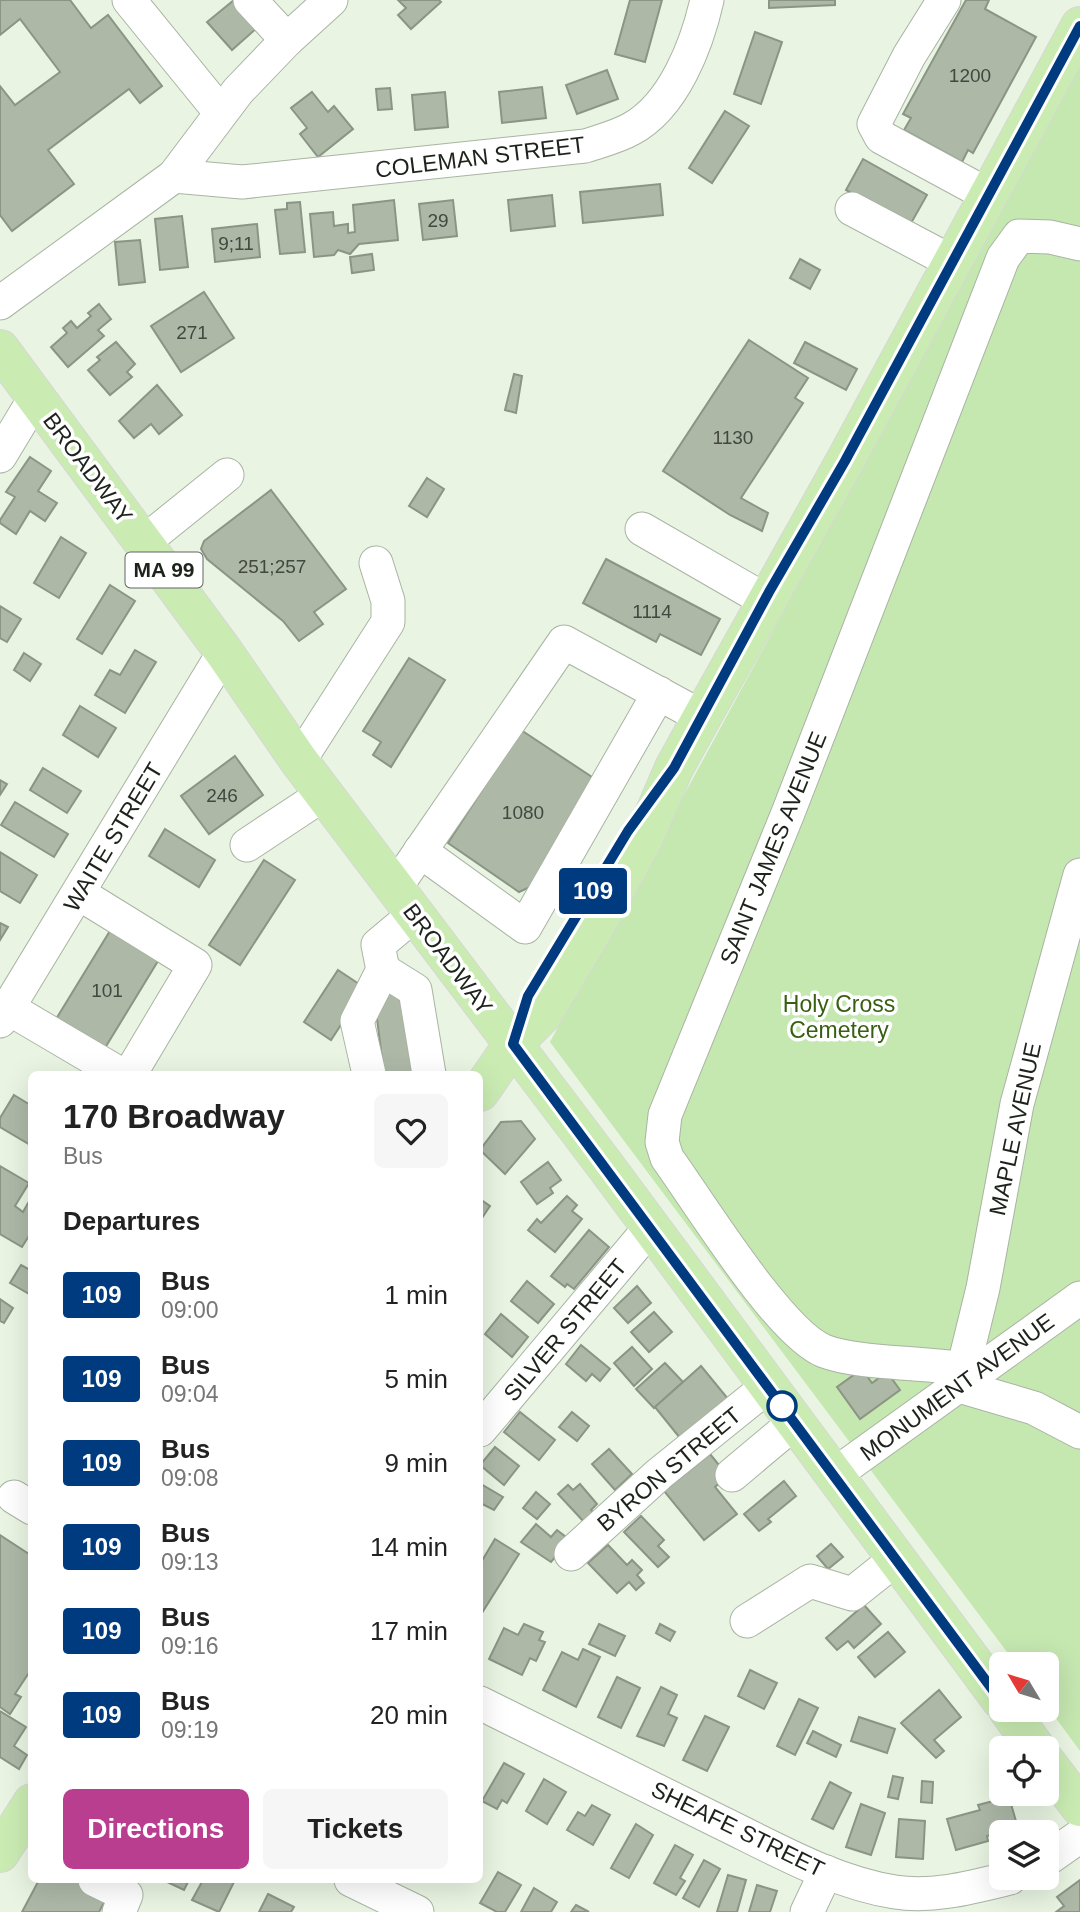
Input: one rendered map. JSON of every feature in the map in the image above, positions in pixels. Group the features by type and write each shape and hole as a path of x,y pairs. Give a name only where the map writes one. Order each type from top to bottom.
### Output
{"main road":[{"path":"483,1088 513,1044 528,996 628,831 674,768 765,600 845,461 1080,26"},
{"name":"BROADWAY","path":"0,349 224,652 299,761 989,1684"},
{"path":"1017,1722 1028,1736"},
{"path":"1059,1779 1080,1807"},
{"path":"11,1841 28,1811"}],"street":[{"path":"129,0 220,113"},
{"path":"250,0 287,40"},
{"path":"0,303 174,176 220,113 287,40 331,0"},
{"name":"COLEMAN STREET","path":"174,176 242,182 428,165 585,146 632,128 658,106 677,79 701,27 707,0"},
{"path":"944,0 909,56 874,124 875,131 881,137 988,195"},
{"path":"852,209 952,262"},
{"name":"SAINT JAMES AVENUE","path":"960,1377 845,1356 810,1344 746,1270 667,1158 662,1142 664,1115 788,813 1003,258 1019,236 1050,237 1080,244"},
{"path":"0,456 35,397"},
{"path":"144,542 227,475"},
{"path":"642,529 765,600"},
{"path":"299,761 388,622 388,601 376,563"},
{"path":"368,1071 357,1021 383,970 378,946 405,901 420,852 565,642 702,717"},
{"name":"WAITE STREET","path":"4,1014 80,894 224,652"},
{"path":"420,852 525,927 659,693"},
{"path":"247,845 324,794"},
{"name":"MAPLE AVENUE","path":"960,1377 983,1288 1017,1104 1079,881"},
{"path":"80,894 195,965 132,1071"},
{"path":"383,970 415,990 428,1071"},
{"path":"4,1014 114,1071"},
{"name":"SILVER STREET","path":"483,1426 650,1228"},
{"name":"MONUMENT AVENUE","path":"834,1475 960,1377 1080,1298"},
{"path":"960,1377 1034,1408 1080,1432"},
{"name":"BYRON STREET","path":"570,1554 659,1474 768,1386"},
{"path":"732,1475 795,1422"},
{"path":"747,1621 810,1581 852,1594 896,1559"},
{"name":"SHEAFE STREET","path":"483,1704 826,1872 896,1892 967,1900 989,1889"},
{"path":"1059,1851 1080,1836"},
{"path":"807,1912 826,1872"},
{"path":"101,1883 127,1895 120,1912"},
{"path":"357,1883 417,1912"}],"green space":[{"name":"Holy Cross Cemetery","path":"1080,65 1080,1751 1059,1722 1059,1652 1007,1652 550,1042"}],"building":[{"path":"0,0 70,0 91,28 108,15 162,86 140,103 129,89 48,150 74,184 12,231 0,215 0,86 15,105 60,72 20,19 0,35"},
{"path":"234,0 258,27 232,50 207,22"},
{"path":"398,0 441,2 411,29 398,15 406,8"},
{"path":"630,0 662,0 645,62 615,54"},
{"path":"769,0 835,0 835,5 769,8"},
{"path":"966,0 989,0 985,9 1036,37 973,153 968,150 962,162 904,130 911,118 903,114"},
{"path":"755,32 782,42 761,104 734,94"},
{"path":"607,70 618,99 577,114 566,85"},
{"path":"542,87 546,118 502,123 499,92"},
{"path":"390,88 392,109 378,110 376,89"},
{"path":"312,92 328,112 334,106 353,129 318,157 300,134 307,128 291,108"},
{"path":"445,92 448,127 415,130 412,95"},
{"path":"725,111 749,126 712,183 689,168"},
{"path":"863,159 927,195 910,225 846,190"},
{"path":"660,184 663,215 583,223 580,192"},
{"path":"552,195 555,226 511,231 508,200"},
{"path":"394,200 398,240 359,244 350,254 338,250 334,255 314,257 310,214 333,212 334,226 348,224 348,233 355,232 353,205"},
{"path":"453,200 457,236 423,240 419,204"},
{"path":"300,202 305,252 280,254 275,210 287,209 287,203"},
{"path":"182,216 188,267 160,270 155,219"},
{"path":"257,224 260,257 215,262 212,229"},
{"path":"140,240 145,282 119,285 115,242"},
{"path":"372,254 374,270 352,273 350,257"},
{"path":"800,259 820,270 810,289 790,278"},
{"path":"204,292 234,338 181,372 151,326"},
{"path":"99,304 111,319 98,330 104,336 68,367 51,347 67,333 63,328 71,321 77,328 91,316 88,313"},
{"path":"749,340 808,378 795,398 803,403 741,498 768,513 762,531 730,515 663,471"},
{"path":"116,342 135,364 127,372 132,377 110,395 88,370 100,360 97,357"},
{"path":"805,342 857,369 846,390 794,363"},
{"path":"514,374 522,376 516,413 505,410"},
{"path":"157,385 182,415 159,434 151,424 134,438 119,421"},
{"path":"30,457 51,471 38,491 57,503 45,521 30,511 16,534 0,523 0,520 15,497 6,492"},
{"path":"427,478 444,489 427,517 409,506"},
{"path":"271,490 346,589 314,612 323,624 299,641 283,621 207,559 201,549 204,541"},
{"path":"61,537 86,553 59,598 34,583"},
{"path":"606,559 720,619 701,655 660,634 656,642 583,603"},
{"path":"110,585 135,601 102,654 77,639"},
{"path":"0,606 21,619 7,642 0,638"},
{"path":"135,650 156,662 125,713 95,695 110,670 120,675"},
{"path":"24,653 41,664 30,681 14,670"},
{"path":"409,658 445,680 391,767 373,755 381,742 363,731"},
{"path":"80,706 116,728 98,757 63,735"},
{"path":"521,730 598,781 530,887 519,892 448,843"},
{"path":"235,756 263,795 209,834 181,796"},
{"path":"43,768 81,791 67,813 30,790"},
{"path":"0,780 7,784 0,795"},
{"path":"15,802 68,834 54,857 1,825"},
{"path":"165,829 215,860 199,887 149,856"},
{"path":"0,852 37,875 20,903 0,891"},
{"path":"264,860 295,880 240,965 209,945"},
{"path":"0,923 8,927 0,940"},
{"path":"113,926 161,956 102,1053 53,1024"},
{"path":"338,970 365,988 331,1040 304,1022"},
{"path":"404,991 414,1071 384,1071 374,995"},
{"path":"14,1095 28,1104 28,1144 0,1127 0,1118"},
{"path":"521,1121 535,1139 505,1174 483,1153 483,1146 501,1122"},
{"path":"548,1162 561,1180 550,1188 553,1193 537,1204 521,1182"},
{"path":"0,1166 28,1182 15,1206 23,1212 28,1203 28,1237 22,1247 0,1234"},
{"path":"567,1196 577,1205 572,1211 582,1219 555,1252 528,1230 537,1219 541,1223"},
{"path":"483,1201 490,1206 483,1216"},
{"path":"589,1230 609,1247 574,1289 567,1284 565,1287 551,1276"},
{"path":"21,1265 28,1269 28,1293 10,1283"},
{"path":"527,1281 554,1304 538,1323 511,1301"},
{"path":"637,1286 651,1303 628,1323 614,1308"},
{"path":"0,1299 13,1308 4,1323 0,1321"},
{"path":"654,1312 672,1332 649,1352 631,1332"},
{"path":"501,1314 528,1337 512,1357 485,1334"},
{"path":"581,1345 610,1369 600,1381 592,1374 586,1381 566,1364"},
{"path":"632,1347 652,1369 634,1386 614,1363"},
{"path":"665,1363 683,1382 654,1408 636,1389"},
{"path":"701,1366 729,1400 680,1438 655,1407"},
{"path":"862,1369 872,1383 887,1372 900,1390 860,1419 837,1387"},
{"path":"520,1412 555,1440 539,1460 504,1432"},
{"path":"572,1412 589,1426 577,1441 559,1427"},
{"path":"495,1447 519,1466 504,1485 483,1468 483,1461"},
{"path":"609,1449 632,1474 615,1490 592,1464"},
{"path":"710,1454 728,1476 715,1487 737,1514 704,1540 664,1491"},
{"path":"784,1481 796,1496 768,1519 771,1522 759,1531 744,1514"},
{"path":"580,1484 597,1504 591,1510 595,1514 585,1523 558,1494 568,1485 573,1490"},
{"path":"483,1485 503,1497 494,1510 483,1504"},
{"path":"536,1492 550,1504 537,1519 523,1508"},
{"path":"641,1516 664,1540 658,1546 669,1557 658,1567 624,1532"},
{"path":"536,1524 551,1537 557,1530 566,1537 564,1547 551,1562 521,1542"},
{"path":"0,1535 28,1553 28,1674 15,1694 21,1697 10,1714 0,1707"},
{"path":"495,1539 519,1554 483,1611 483,1559"},
{"path":"831,1544 843,1557 828,1569 817,1556"},
{"path":"608,1545 627,1565 632,1560 642,1570 637,1575 644,1583 636,1590 629,1582 617,1593 588,1563"},
{"path":"864,1605 881,1624 854,1648 848,1641 837,1650 826,1638"},
{"path":"524,1624 543,1632 539,1640 545,1642 536,1661 530,1658 522,1675 489,1659 504,1628 518,1635"},
{"path":"599,1624 625,1636 615,1656 589,1644"},
{"path":"660,1624 675,1632 670,1641 656,1633"},
{"path":"888,1632 905,1652 875,1677 858,1657"},
{"path":"583,1649 600,1657 576,1707 543,1690 562,1652 578,1660"},
{"path":"750,1670 777,1683 764,1709 738,1696"},
{"path":"617,1677 640,1688 621,1728 598,1717"},
{"path":"661,1687 677,1695 668,1714 677,1718 664,1746 637,1736"},
{"path":"939,1690 961,1717 934,1740 944,1751 936,1758 901,1723"},
{"path":"799,1699 818,1708 795,1755 777,1746"},
{"path":"0,1711 26,1727 14,1746 27,1755 19,1769 0,1757"},
{"path":"705,1716 729,1727 707,1771 683,1760"},
{"path":"859,1717 895,1729 887,1753 851,1741"},
{"path":"813,1731 841,1745 836,1757 807,1743"},
{"path":"504,1763 524,1774 507,1803 502,1800 497,1809 483,1799"},
{"path":"893,1776 903,1778 898,1799 888,1797"},
{"path":"544,1779 566,1792 547,1824 526,1811"},
{"path":"922,1781 933,1782 932,1803 921,1802"},
{"path":"830,1782 851,1793 833,1829 812,1819"},
{"path":"989,1802 989,1806 1012,1806 1016,1820 989,1820 988,1841 956,1850 947,1819 980,1810 978,1805"},
{"path":"861,1804 885,1813 871,1855 846,1847"},
{"path":"592,1805 610,1815 593,1845 567,1830 578,1812 585,1816"},
{"path":"899,1819 925,1821 923,1859 896,1857"},
{"path":"636,1824 653,1835 629,1878 611,1868"},
{"path":"675,1845 693,1855 680,1878 685,1881 676,1895 654,1883"},
{"path":"704,1860 720,1869 699,1907 683,1898"},
{"path":"498,1872 521,1885 505,1912 497,1912 480,1903"},
{"path":"728,1875 746,1880 737,1912 717,1912"},
{"path":"1080,1880 1080,1912 1056,1912 1064,1906 1057,1897"},
{"path":"37,1883 83,1883 108,1895 99,1912 22,1912"},
{"path":"169,1883 188,1883 184,1890"},
{"path":"201,1883 234,1883 219,1912 192,1900"},
{"path":"757,1885 777,1891 770,1912 749,1912"},
{"path":"534,1888 557,1902 551,1912 521,1912"},
{"path":"268,1894 294,1907 291,1912 259,1912"},
{"path":"576,1905 589,1912 571,1912"}],"bus line":[{"name":"109","path":"989,1685 513,1044 528,996 628,831 674,768 769,592 845,461 1080,26"}]}
